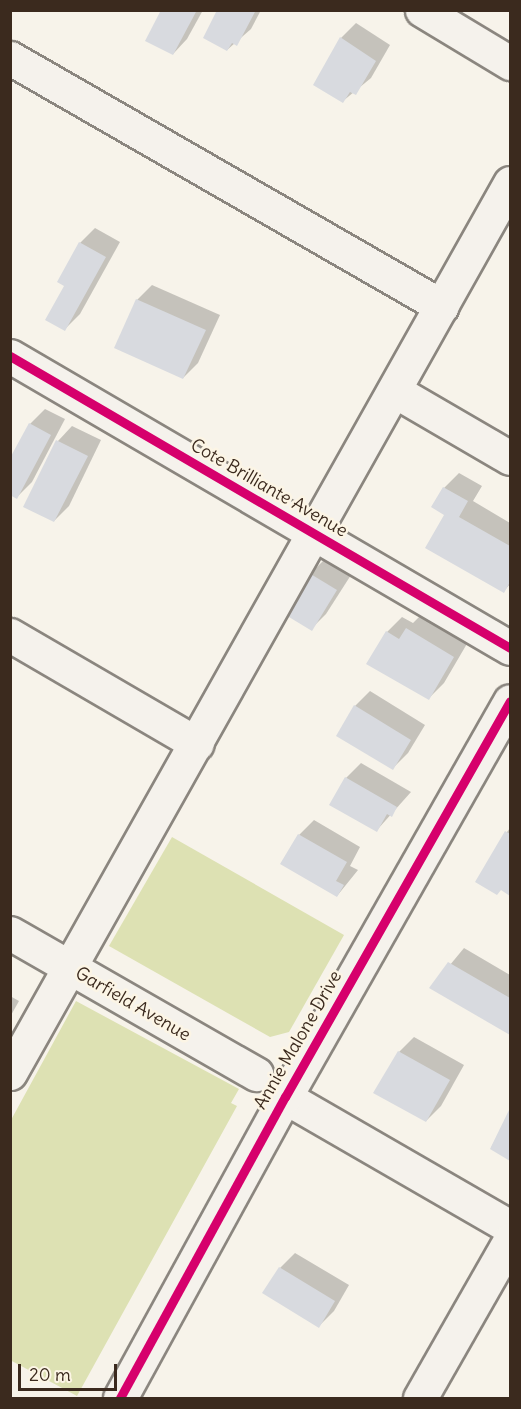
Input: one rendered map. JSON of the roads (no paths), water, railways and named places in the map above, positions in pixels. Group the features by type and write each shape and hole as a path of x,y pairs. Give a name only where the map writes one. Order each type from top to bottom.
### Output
{"street":[{"path":"422,10 510,63"},
{"path":"10,58 442,306"},
{"path":"10,1073 316,535 510,183"},
{"name":"Cote Brilliante Avenue","path":"10,356 510,648"},
{"path":"395,392 510,458"},
{"path":"10,635 197,744"},
{"name":"Annie Malone Drive","path":"120,1398 285,1097 510,701"},
{"name":"Garfield Avenue","path":"10,933 256,1074"},
{"path":"285,1097 510,1227"},
{"path":"420,1398 510,1240"}]}
